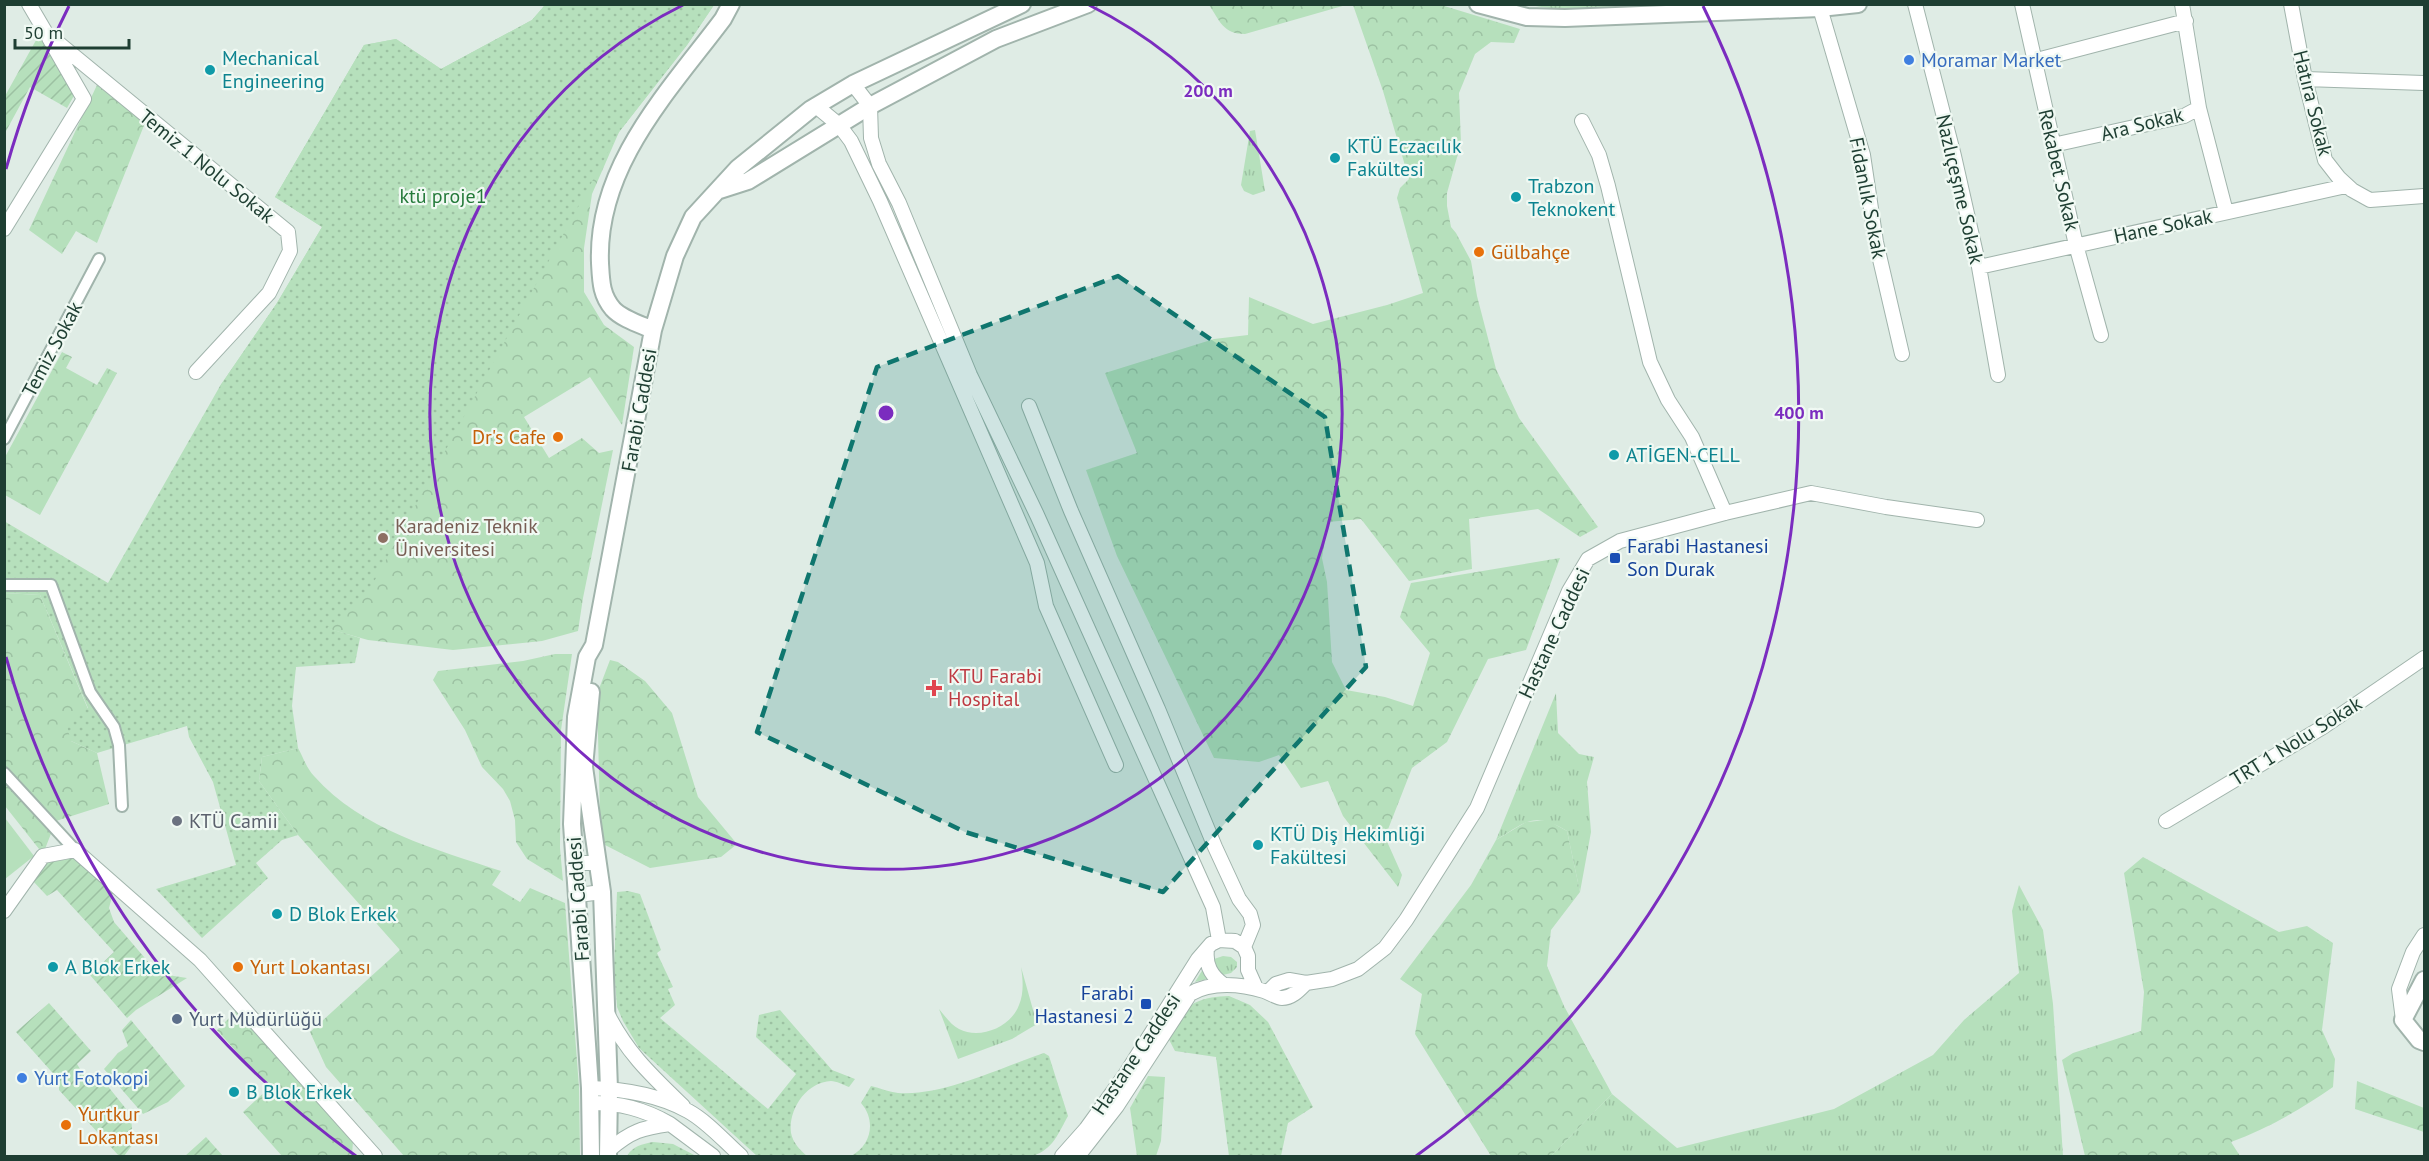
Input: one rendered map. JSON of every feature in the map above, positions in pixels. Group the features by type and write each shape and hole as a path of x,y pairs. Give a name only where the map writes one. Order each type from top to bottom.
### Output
{"street":[{"name":"Temiz 1 Nolu Sokak","path":"29,4 46,33 288,232 290,251 269,293 196,372"},
{"path":"654,330 615,312 603,296 600,247 603,219 625,155 650,115 723,19 731,4"},
{"name":"Farabi Caddesi","path":"591,1156 590,1095 572,824 576,717 587,657 594,645 654,330 675,256 693,217 738,168 816,106 853,84 1022,4"},
{"name":"Farabi Caddesi","path":"719,190 748,181 870,106 996,39 1088,4"},
{"path":"1478,4 1527,17 1565,18 1820,8 1858,4"},
{"name":"Nazlıçeşme Sokak","path":"1915,4 1954,156 1979,267 1998,375"},
{"name":"Rekabet Sokak","path":"2022,4 2076,245 2101,335"},
{"name":"Ara Sokak","path":"2053,145 2184,116 2199,108 2182,4"},
{"name":"Hatıra Sokak","path":"2290,4 2325,160 2346,186 2370,200 2424,196"},
{"name":"Fidanlık Sokak","path":"1820,8 1863,154 1876,242 1902,354"},
{"path":"2033,61 2186,21"},
{"path":"4,229 84,99 46,33"},
{"path":"2305,79 2424,83"},
{"path":"853,84 870,106 871,138 879,164 899,203 970,375 1018,473 1213,907 1219,939 1235,941 1244,947 1248,956 1248,970 1244,978 1230,985 1212,975 1206,959 1207,949"},
{"path":"816,106 838,125 851,141 908,264 1037,563 1046,606 1116,765"},
{"path":"2199,108 2226,212"},
{"path":"1582,121 1599,155 1608,186 1650,362 1668,400 1692,437 1725,513"},
{"name":"Hane Sokak","path":"1979,267 2346,186"},
{"name":"Temiz Sokak","path":"4,439 99,259"},
{"path":"1029,406 1071,511 1158,709 1215,847 1239,899 1250,914 1253,926 1244,947"},
{"name":"Hastane Caddesi","path":"1078,1156 1117,1106 1190,994 1198,989 1230,985 1262,990 1289,980 1306,983 1332,979 1358,969 1385,948 1406,921 1477,808 1569,591 1588,559 1620,541 1811,493 1977,520"},
{"path":"4,585 51,585 90,692 114,727 119,745 122,806"},
{"name":"Farabi Caddesi","path":"594,645 598,658 589,706 584,767 586,797 602,892 609,1153"},
{"name":"TRT 1 Nolu Sokak","path":"2166,821 2323,727 2424,658"},
{"path":"4,773 75,850 200,960 375,1156"},
{"path":"4,911 43,856 75,850"},
{"path":"575,863 598,863"},
{"path":"578,895 602,892"},
{"path":"2424,935 2413,951 2399,989 2403,1020 2419,1040 2424,1042"},
{"name":"Hastane Caddesi","path":"1062,1156 1119,1082 1207,949 1219,939"},
{"path":"1248,970 1262,990"},
{"path":"2403,1020 2424,980"},
{"path":"605,1010 620,1039 637,1061 689,1112 741,1156"},
{"path":"590,1095 651,1096 689,1112"},
{"path":"609,1096 670,1124 713,1156"},
{"path":"609,1153 627,1135 648,1127 670,1124"}],"highlighted area":[{"path":"1118,276 1325,417 1366,667 1163,892 965,832 757,732 877,367"}],"green space":[{"name":"ktü proje1","path":"545,5 714,5 687,45 619,132 592,194 584,248 584,292 604,325 634,347 622,425 590,377 524,417 549,458 582,438 599,453 613,450 578,631 542,641 453,650 368,640 304,622 220,386 277,303 322,227 275,197 364,45 396,39 441,69 532,20"},
{"name":"ktü proje1","path":"545,5 714,5 687,45 619,132 370,589 327,628 360,638 355,663 296,667 292,706 298,748 262,757 259,781 298,835 282,840 256,863 268,878 202,938 156,889 236,865 213,782 189,737 187,726 97,753 71,741 66,723 88,708 40,595 5,593 4,521 108,583 220,386 277,303 322,227 275,197 364,45 396,39 441,69 532,20"},
{"path":"1209,5 1346,5 1245,34 1227,29"},
{"path":"1353,5 1441,5 1520,29 1514,43 1491,42 1475,54 1459,93 1461,143 1447,193 1447,206 1451,227 1471,261 1477,296 1496,369 1519,418 1598,527 1580,537 1538,509 1469,519 1472,569 1409,581 1361,519 1328,522 1322,558 1327,582 1332,662 1346,690 1385,697 1413,706 1430,653 1400,617 1411,583 1560,558 1526,650 1488,659 1447,742 1412,768 1385,837 1402,875 1398,887 1343,816 1328,781 1301,788 1279,755 1259,762 1214,758 1117,556 1086,470 1137,453 1105,373 1214,339 1248,335 1249,297 1313,324 1423,293 1397,198 1400,188 1409,179 1383,91"},
{"path":"1530,5 1626,5 1578,10"},
{"path":"40,33 75,94 67,108 30,87 5,133 5,96"},
{"path":"97,85 145,123 97,243 76,231 62,254 29,230"},
{"path":"1255,130 1265,191 1253,195 1244,191 1241,185 1250,131"},
{"path":"62,352 72,357 66,368 97,385 107,368 117,373 40,515 5,495 5,457"},
{"path":"4,593 40,595 88,709 71,741 97,753 109,804 56,821 43,854 5,806"},
{"path":"555,654 572,654 561,730 560,848 563,881 527,859 516,842 515,820 510,801 503,789 482,767 465,730 433,680 438,671 523,661"},
{"path":"610,660 618,662 645,681 672,713 698,797 737,844 721,857 650,868 605,845 600,816 597,694"},
{"path":"1556,693 1558,733 1579,754 1594,757 1587,782 1591,832 1580,892 1567,831 1546,821 1530,821 1496,840"},
{"path":"298,748 312,773 333,795 354,811 425,846 501,871 492,885 520,902 530,888 565,903 579,1087 580,1156 404,1156 326,1067 310,1032 400,950 298,835 259,781 262,757"},
{"path":"5,818 34,856 5,879"},
{"path":"1547,820 1567,831 1580,892 1551,930 1547,966 1564,1006 1612,1094 1551,1156 1491,1156 1415,1034 1422,994 1400,979 1471,885 1496,840 1526,822"},
{"path":"2143,857 2279,932 2307,926 2333,943 2322,1030 2335,1059 2333,1087 2284,1118 2231,1142 2240,1156 2085,1156 2062,1060 2073,1053 2141,1031 2144,992 2124,873"},
{"path":"74,858 113,893 109,908 114,922 150,964 161,974 187,978 127,1018 90,975 114,952 57,890 47,896 32,880 44,863"},
{"path":"2019,885 2043,930 2053,1004 2063,1156 1551,1156 1612,1094 1677,1148 1834,1109 1933,1055 1964,1020 2019,973 2012,911"},
{"path":"628,891 640,894 661,950 657,953 673,987 668,989 675,1005 660,1018 768,1109 796,1074 756,1037 759,1015 780,1010 832,1070 855,1079 849,1087 833,1081 822,1083 814,1086 800,1099 792,1115 791,1133 799,1149 807,1156 757,1156 639,1048 617,1007 614,969 617,892"},
{"path":"1223,956 1231,957 1237,962 1237,967 1231,973 1195,982 1208,961"},
{"path":"1021,967 1037,1024 1012,1039 958,1059 939,1009 951,1023 967,1032 985,1032 1002,1025 1015,1013 1022,996"},
{"path":"1229,996 1250,1005 1268,1022 1313,1107 1288,1123 1281,1156 1229,1156 1216,1057 1175,1051 1166,1034 1179,1016 1192,1005 1207,998"},
{"path":"49,1003 91,1051 77,1064 85,1077 102,1079 131,1115 133,1144 124,1156 119,1156 59,1090 59,1080 16,1032"},
{"path":"237,1010 353,1142 352,1154 354,1156 282,1156 243,1112 269,1088 217,1030"},
{"path":"131,1020 185,1086 168,1102 143,1114 104,1069 118,1053 128,1046 122,1030"},
{"path":"1044,1053 1049,1056 1068,1116 1054,1140 1040,1153 1033,1156 851,1156 864,1145 870,1132 869,1117 861,1103 871,1086 898,1093 933,1090 971,1080"},
{"path":"1148,1076 1165,1077 1161,1141 1156,1156 1137,1156 1130,1108"},
{"path":"2357,1081 2424,1108 2424,1132 2355,1109"},
{"path":"206,1137 223,1156 185,1156"},
{"path":"653,1142 673,1144 696,1156 627,1156 638,1146"}],"place":[{"name":"Moramar Market","path":"1909,60"},
{"name":"Mechanical Engineering","path":"210,70"},
{"name":"KTÜ Eczacılık Fakültesi","path":"1335,158"},
{"name":"Trabzon Teknokent","path":"1516,197"},
{"name":"Gülbahçe","path":"1479,252"},
{"name":"Dr's Cafe","path":"558,437"},
{"name":"ATİGEN-CELL","path":"1614,455"},
{"name":"Karadeniz Teknik Üniversitesi","path":"383,538"},
{"name":"Farabi Hastanesi Son Durak","path":"1615,558"},
{"name":"KTU Farabi Hospital","path":"934,688"},
{"name":"KTÜ Camii","path":"177,821"},
{"name":"KTÜ Diş Hekimliği Fakültesi","path":"1258,845"},
{"name":"D Blok Erkek","path":"277,914"},
{"name":"A Blok Erkek","path":"53,967"},
{"name":"Yurt Lokantası","path":"238,967"},
{"name":"Farabi Hastanesi 2","path":"1146,1004"},
{"name":"Yurt Müdürlüğü","path":"177,1019"},
{"name":"Yurt Fotokopi","path":"22,1078"},
{"name":"B Blok Erkek","path":"234,1092"},
{"name":"Yurtkur Lokantası","path":"66,1125"}]}
